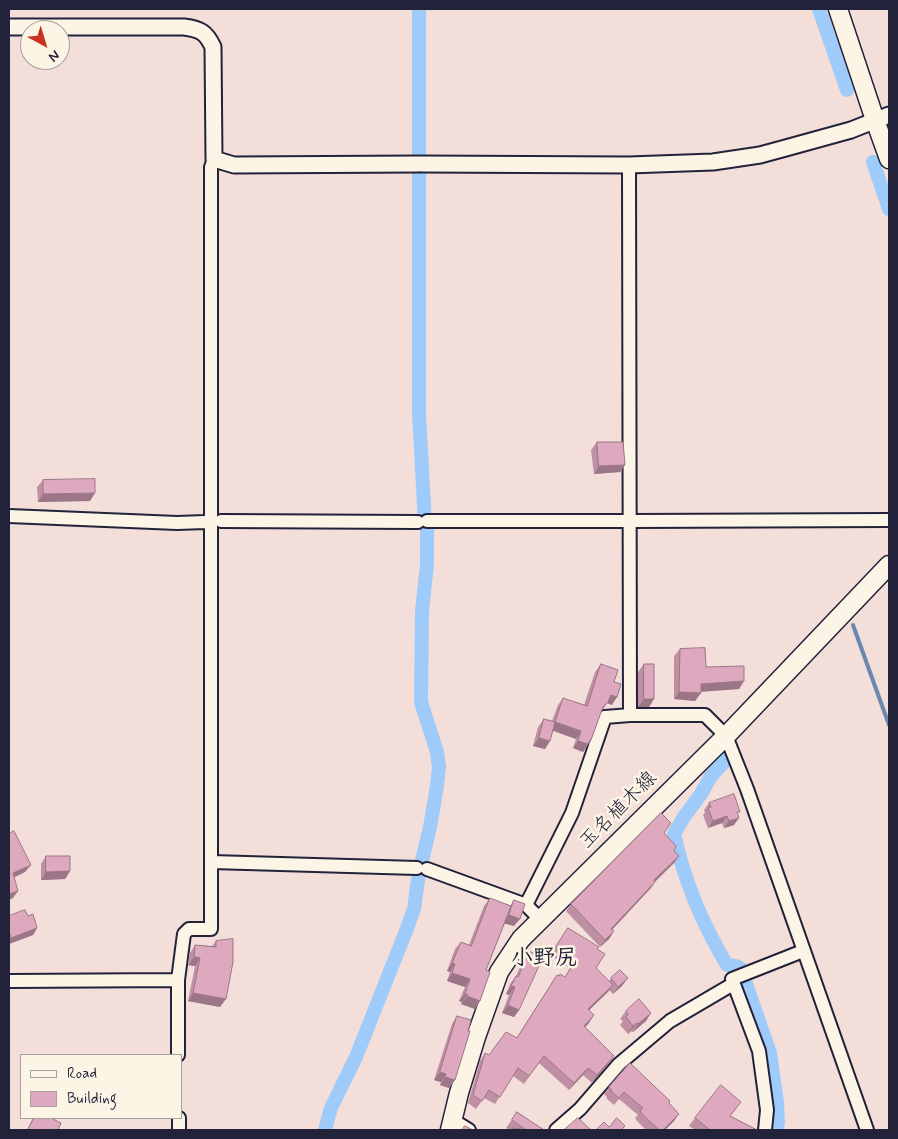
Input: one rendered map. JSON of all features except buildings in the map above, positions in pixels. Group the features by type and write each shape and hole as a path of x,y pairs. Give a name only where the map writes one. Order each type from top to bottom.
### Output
{"main road":[{"path":"838,9 877,119 889,159"},
{"name":"玉名植木線","path":"452,1125 459,1093 476,1037 499,972 521,939 726,736 889,565"}],"street":[{"path":"9,27 184,27 197,29 204,33 213,47 214,160 211,167 211,929 189,930 184,934 178,980 178,1054"},
{"path":"214,160 234,165 713,162 760,155 851,130 877,119"},
{"path":"629,164 630,715"},
{"path":"9,516 177,523 205,522"},
{"path":"221,521 889,520"},
{"path":"526,905 572,814 605,717 630,715 706,715 726,736 747,789 867,1130"},
{"path":"212,862 422,868 526,905 540,919"},
{"path":"765,1130 767,1110 759,1051 732,979 803,951"},
{"path":"9,986 9,980 178,980"},
{"path":"556,1130 580,1109 619,1064 670,1021 734,984"},
{"path":"452,1125 469,1130"}],"waterway":[{"path":"325,1130 331,1108 356,1057 414,909 419,873 430,827 439,767 437,752 421,702 422,611 427,565 427,529 425,523 419,414 419,9"},
{"path":"819,9 847,90"},
{"path":"873,162 889,209"},
{"path":"853,625 889,725"},
{"path":"729,757 711,776 674,834 683,868 702,918 727,965 740,968 770,1053 777,1102 778,1123 776,1130"}],"district":[{"name":"小野尻","path":"544,959"}]}
